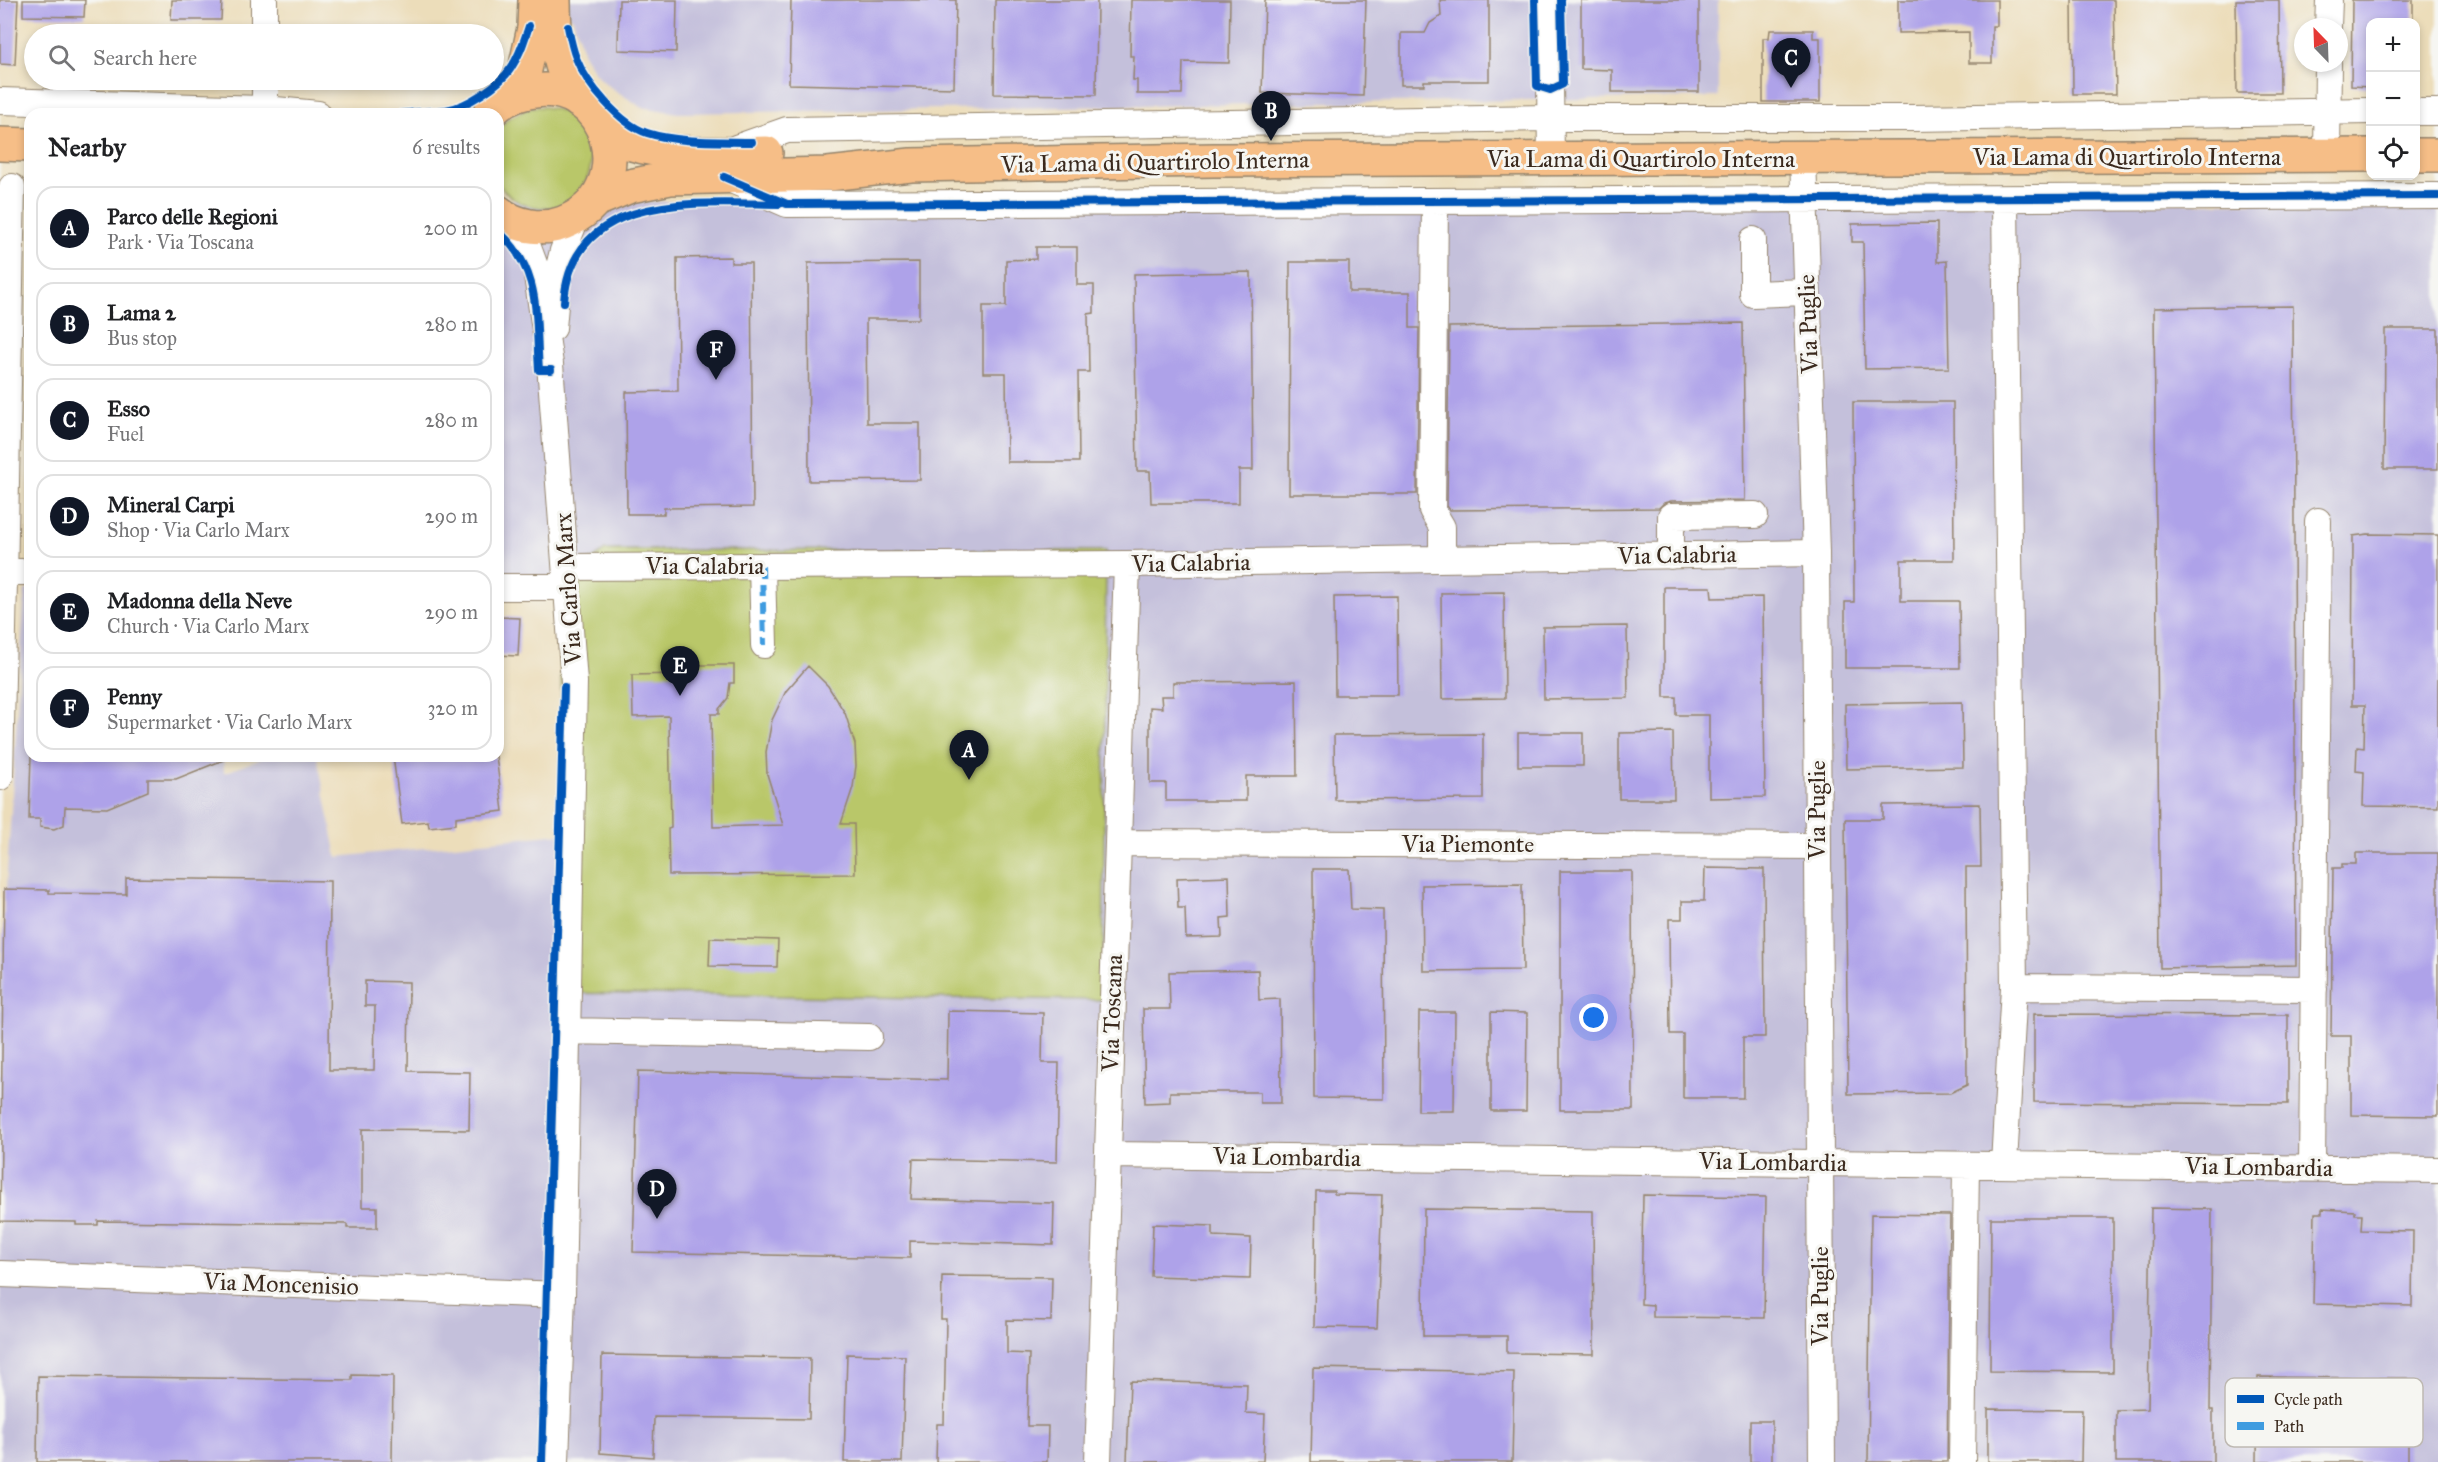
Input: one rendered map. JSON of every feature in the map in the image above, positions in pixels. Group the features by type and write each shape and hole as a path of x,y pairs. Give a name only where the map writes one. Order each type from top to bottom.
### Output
{"main road":[{"path":"520,93 534,28 535,0"},
{"name":"Via Carlo Marx","path":"554,0 555,31 561,66 568,84 579,101"},
{"name":"Via Carlo Marx","path":"496,108 520,93 550,90 565,94 579,101 593,113 603,129 609,149 609,171 586,209 556,225 535,227 506,217"},
{"name":"Via Lama di Quartirolo Interna","path":"603,129 626,142 674,151 723,165 828,174 911,165 1214,160 2366,155"},
{"path":"0,144 24,145"},
{"path":"2420,155 2438,155"},
{"name":"Via Lama di Quartirolo Interna","path":"586,209 630,186 723,165"}],"street":[{"path":"264,0 264,24"},
{"path":"1549,0 1551,159"},
{"path":"2328,18 2329,0"},
{"path":"2326,156 2328,72"},
{"path":"265,90 265,108"},
{"path":"0,101 232,108"},
{"path":"2366,111 1913,118 1550,118 787,130 723,165 787,204 1804,201 2438,195"},
{"path":"2420,112 2438,112"},
{"path":"1913,118 1954,157"},
{"name":"Via Puglie","path":"1803,158 1815,553 1822,1462"},
{"path":"0,777 12,572 14,187"},
{"path":"2004,1164 2014,987 2005,199"},
{"path":"1435,202 1432,510 1442,527 1442,559"},
{"name":"Via Carlo Marx","path":"550,364 558,271 563,251 586,209"},
{"name":"Via Carlo Marx","path":"506,217 526,242 536,269 550,364 568,577 574,687 562,1295 556,1462"},
{"path":"1753,240 1753,294 1807,292"},
{"path":"1671,556 1671,516 1755,515"},
{"path":"2312,1168 2318,521"},
{"name":"Via Calabria","path":"504,585 568,577 762,566 1126,564 1815,553"},
{"name":"Via Toscana","path":"1098,1462 1126,564"},
{"path":"762,566 764,645"},
{"name":"Via Piemonte","path":"1118,843 1818,846"},
{"path":"2014,987 2314,989"},
{"path":"567,1031 870,1037"},
{"name":"Via Lombardia","path":"1108,1155 2438,1170"},
{"path":"1962,1462 1966,1165"},
{"name":"Via Moncenisio","path":"0,1274 562,1295"}],"shaded area":[{"path":"538,0 1718,0 1718,97 678,113 641,107 607,85 595,73 584,55 573,18"},
{"path":"504,201 2438,203 2438,1462 0,1462 0,984 24,606 24,762 223,762 224,773 252,762 318,762 337,857 561,834 1106,551 606,550 561,582 504,581"}],"green space":[{"path":"531,107 559,110 578,122 589,140 591,160 587,179 575,196 558,206 536,207 519,202 504,191 504,123"},
{"path":"605,550 1106,551 1103,1000 558,993 561,834 561,582"}],"building":[{"path":"0,0 18,0 15,65 0,64"},
{"path":"23,0 85,0 84,17 23,16"},
{"path":"172,0 222,0 221,20 171,20"},
{"path":"619,0 677,0 676,52 618,50"},
{"path":"791,0 956,0 954,88 789,84"},
{"path":"995,0 1097,0 1096,95 994,94"},
{"path":"1131,0 1230,0 1229,63 1183,62 1182,94 1137,94 1137,80 1133,80 1134,56 1130,56"},
{"path":"1265,0 1366,0 1363,96 1262,93"},
{"path":"1440,0 1489,0 1489,81 1424,81 1424,85 1401,85 1401,33 1425,33 1430,23 1441,16"},
{"path":"1581,0 1699,0 1699,92 1612,92 1612,70 1581,69"},
{"path":"1898,0 1997,0 1997,26 1992,26 1992,63 1969,63 1969,32 1898,33"},
{"path":"2072,0 2114,0 2116,94 2073,94"},
{"path":"2236,0 2279,0 2280,93 2237,93"},
{"path":"2352,0 2413,0 2413,18 2366,18 2366,87 2351,86"},
{"path":"1770,30 1813,30 1813,38 1820,38 1820,102 1763,102 1763,38 1769,38"},
{"path":"1937,223 1937,262 1947,261 1949,368 1865,369 1863,242 1852,242 1852,224"},
{"path":"1036,247 1077,247 1077,285 1094,285 1094,313 1088,314 1089,372 1078,372 1079,462 1007,462 1006,373 983,373 983,306 1006,306 1006,260 1036,259"},
{"path":"731,257 731,263 751,263 753,507 664,508 664,514 627,514 626,392 678,391 677,258"},
{"path":"919,262 919,319 866,319 867,423 920,423 920,480 809,481 808,263"},
{"path":"1290,262 1349,262 1349,292 1410,292 1410,328 1419,328 1417,494 1289,494"},
{"path":"1251,272 1253,470 1239,470 1239,503 1151,503 1150,471 1137,471 1134,274"},
{"path":"2293,306 2296,965 2160,968 2154,308"},
{"path":"1743,323 1745,500 1671,501 1659,508 1450,510 1447,506 1449,327"},
{"path":"2385,329 2438,329 2438,469 2384,469"},
{"path":"1853,402 1953,402 1954,560 1901,560 1901,601 1959,601 1960,668 1845,668 1845,602 1854,602"},
{"path":"2368,534 2438,535 2438,807 2363,806 2364,772 2356,771 2357,747 2364,748 2365,705 2352,705 2353,536"},
{"path":"1664,587 1711,587 1712,598 1763,597 1765,797 1709,798 1709,715 1676,715 1676,697 1664,697"},
{"path":"1504,592 1505,698 1442,699 1441,593"},
{"path":"1397,596 1398,695 1335,695 1334,597"},
{"path":"504,617 520,618 518,656 504,655"},
{"path":"1627,626 1628,698 1544,699 1543,627"},
{"path":"679,665 734,665 734,683 730,683 728,698 719,709 719,714 711,714 713,827 783,825 767,774 766,752 772,720 786,691 808,666 828,686 845,713 855,744 856,766 853,787 841,824 854,824 855,874 669,875 668,829 671,828 669,716 633,717 632,675 679,674"},
{"path":"1296,681 1297,776 1246,776 1246,801 1166,801 1166,783 1150,783 1150,707 1162,708 1161,696 1173,696 1173,682"},
{"path":"1962,702 1963,767 1846,769 1845,704"},
{"path":"1673,732 1674,799 1619,799 1619,733"},
{"path":"1518,733 1583,733 1583,766 1518,766"},
{"path":"1483,734 1483,799 1335,800 1334,735"},
{"path":"31,762 218,762 176,779 148,779 148,791 107,808 65,807 64,825 54,829 40,827 40,819 29,819"},
{"path":"394,762 497,762 503,811 456,817 456,824 429,827 428,821 402,824"},
{"path":"1980,804 1981,867 1966,867 1967,1085 1950,1093 1848,1094 1845,819 1883,819 1883,805"},
{"path":"2356,853 2438,853 2438,1116 2351,1115 2351,1036 2331,1036 2333,868 2342,868 2342,864 2356,864"},
{"path":"1705,868 1764,869 1765,1037 1743,1037 1743,1098 1683,1098 1683,1034 1670,1034 1669,919 1682,919 1682,901 1704,901"},
{"path":"1313,869 1349,869 1351,909 1383,910 1384,1099 1314,1098"},
{"path":"1560,871 1632,871 1633,1110 1560,1110"},
{"path":"1229,876 1230,917 1221,918 1222,937 1186,938 1185,908 1178,908 1177,878"},
{"path":"126,878 330,881 329,1070 374,1070 375,1006 365,1006 365,981 409,982 408,1071 470,1072 469,1130 362,1129 362,1207 377,1207 377,1228 347,1228 347,1224 98,1221 98,1225 76,1225 76,1222 0,1221 4,889 49,890 49,893 126,894"},
{"path":"1522,884 1523,970 1423,971 1422,885"},
{"path":"710,938 778,940 777,967 709,966"},
{"path":"1258,970 1259,1000 1280,999 1281,1103 1260,1103 1260,1092 1170,1092 1170,1102 1145,1103 1143,1009 1170,1009 1169,972"},
{"path":"948,1011 1043,1013 1042,1063 1059,1063 1057,1162 913,1159 911,1199 1054,1203 1053,1245 910,1241 910,1258 633,1252 638,1071 947,1080"},
{"path":"1419,1012 1455,1012 1454,1111 1418,1111"},
{"path":"1491,1012 1527,1013 1526,1111 1491,1111"},
{"path":"2034,1014 2288,1015 2288,1104 2034,1102"},
{"path":"1316,1191 1334,1191 1334,1194 1382,1195 1377,1328 1314,1327"},
{"path":"1643,1195 1766,1197 1764,1318 1653,1317 1653,1305 1641,1304"},
{"path":"2151,1208 2212,1209 2210,1410 2213,1410 2213,1462 2116,1462 2116,1410 2148,1409"},
{"path":"1424,1209 1593,1211 1594,1354 1507,1353 1507,1336 1423,1336"},
{"path":"2322,1209 2355,1211 2355,1214 2362,1214 2361,1230 2413,1231 2412,1306 2313,1304 2315,1213 2322,1213"},
{"path":"1871,1214 1950,1215 1947,1462 1868,1462"},
{"path":"1991,1218 2113,1218 2113,1372 1990,1371"},
{"path":"1153,1224 1213,1226 1213,1236 1251,1238 1250,1279 1151,1276"},
{"path":"942,1276 1052,1277 1051,1321 1007,1320 1007,1353 1029,1354 1027,1426 1048,1426 1047,1462 936,1462 937,1424 944,1424 946,1319 941,1319"},
{"path":"847,1354 905,1356 902,1462 844,1462"},
{"path":"602,1355 810,1358 809,1419 654,1417 653,1457 600,1453"},
{"path":"1313,1368 1514,1372 1512,1462 1311,1462"},
{"path":"352,1375 393,1376 392,1462 37,1462 38,1376 352,1380"},
{"path":"2258,1377 2408,1378 2258,1378"},
{"path":"1130,1381 1247,1384 1246,1413 1265,1414 1263,1461 1127,1462"},
{"path":"1988,1409 2082,1410 2081,1462 1988,1462"},
{"path":"1750,1421 1772,1421 1772,1462 1750,1462"},
{"path":"2257,1447 2408,1447 2408,1462 2257,1462"}],"marked path":[{"path":"762,566 764,645"}],"cycle path":[{"path":"1535,0 1537,86 1550,90 1563,84 1561,0"},
{"path":"504,77 519,53 529,26"},
{"path":"568,27 576,58 596,91 615,112 637,128 647,133 672,138 752,142"},
{"path":"454,108 487,90"},
{"path":"724,177 787,204 2438,196"},
{"path":"564,302 572,266 590,239 614,222 644,211 677,205 779,204"},
{"path":"504,237 522,261 534,294 539,370 551,370"},
{"path":"542,1462 564,687"}],"place":[{"name":"Esso","path":"1791,88"},
{"name":"Lama 2","path":"1271,141"},
{"name":"Penny","path":"716,380"},
{"name":"Madonna della Neve","path":"680,696"},
{"name":"Parco delle Regioni","path":"969,780"},
{"name":"Mineral Carpi","path":"657,1219"}]}
